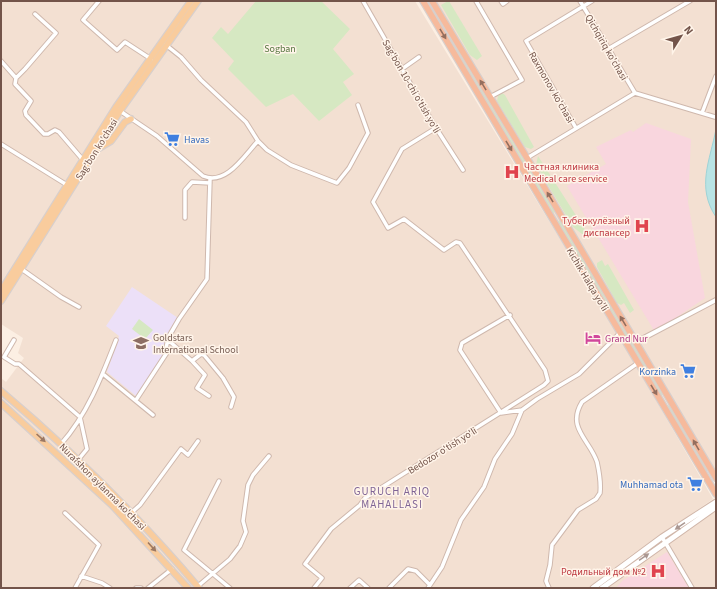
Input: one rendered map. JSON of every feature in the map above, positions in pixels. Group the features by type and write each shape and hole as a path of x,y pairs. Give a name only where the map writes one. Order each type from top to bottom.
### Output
{"highway":[{"name":"Kichik Halqa yo'li","path":"423,1 716,494"},
{"name":"Kichik Halqa yo'li","path":"432,1 562,216 716,478"},
{"path":"430,14 437,10"},
{"path":"554,221 562,216"},
{"path":"661,402 668,398"}],"main road":[{"name":"Sag’bon ko’chasi","path":"1,301 67,184 191,1"},
{"name":"Sag’bon ko’chasi","path":"1,291 19,267 94,151 118,109 198,1"},
{"path":"94,151 111,141 125,122 131,119"},
{"name":"Nurafshon aylanma ko'chasi","path":"1,390 61,444 118,499 199,587"},
{"name":"Nurafshon aylanma ko'chasi","path":"1,403 30,428 112,505 188,588"},
{"path":"30,428 35,426 36,421"},
{"path":"112,505 113,500 118,499"},
{"path":"593,588 662,537 716,502"},
{"path":"602,588 716,507"}],"street":[{"path":"99,1 83,20 117,50 125,42 151,59"},
{"name":"Sag'bon 10-chi o'tish yo'li","path":"363,1 436,128 463,170"},
{"path":"476,1 522,80 490,98"},
{"path":"501,1 503,4 507,1"},
{"name":"Qichqiriq ko'chasi","path":"580,1 635,93"},
{"path":"583,6 592,1"},
{"path":"608,49 690,1"},
{"name":"Raxmonov ko'chasi","path":"576,128 526,41 583,6"},
{"path":"34,14 56,33 16,78 15,84 30,101 25,111 26,115 46,134 55,130 59,132 83,160"},
{"path":"166,45 181,57 201,80 246,122 258,141 267,150 290,165 336,183 349,168 368,132 358,105"},
{"path":"402,69 419,57"},
{"path":"1,61 16,78"},
{"path":"702,113 716,76"},
{"path":"635,93 715,117"},
{"name":"Raxmonov ko'chasi","path":"527,158 635,93"},
{"path":"118,109 157,136 210,181"},
{"path":"436,128 402,149 373,202 388,228 404,219 444,250 458,241 490,290 510,315 462,343 460,347 502,413 522,410 537,399 579,374 620,333"},
{"path":"186,218 185,190 187,186 192,182 210,181 223,177 258,141"},
{"path":"1,144 67,184"},
{"path":"136,400 168,351 166,349 168,340 179,319 207,279 210,181"},
{"path":"19,267 61,297 79,307"},
{"path":"636,342 715,301"},
{"name":"Bedozor o'tish yo'li","path":"314,588 322,578 305,564 331,529 360,505 365,498 502,413 548,381 547,374 510,315"},
{"path":"14,340 4,357 15,364 19,364 80,417 87,449 78,460"},
{"path":"61,444 80,417 103,374 116,340"},
{"path":"168,340 205,374 197,388 209,396"},
{"path":"192,361 201,354 204,355 223,378 234,397 231,407"},
{"path":"549,588 546,581 550,565 552,545 578,510 596,499 600,493 596,462 578,425 577,416 580,406 582,402 638,363"},
{"path":"103,374 136,400 152,415"},
{"path":"389,588 408,569 416,571 429,587 442,567 461,520 484,488 495,459 512,434 522,410"},
{"path":"131,513 140,505 181,449 188,455 198,441"},
{"path":"199,587 230,559 240,546 246,532 243,520 248,485 269,456"},
{"path":"220,481 184,550 230,588"},
{"path":"65,514 99,545 75,588"},
{"path":"662,537 692,588"},
{"path":"148,588 172,569"},
{"path":"81,576 102,582 110,588"},
{"path":"350,588 359,580 368,588"},
{"path":"136,588 141,588"}],"shaded area":[{"name":"GURUCH ARIQ MAHALLASI","path":"1,1 415,1 613,326 713,499 630,556 588,588 1,588 1,378 6,382 24,358 18,353 23,338 1,324"},
{"path":"423,1 716,1 716,478 636,343 629,347"},
{"name":"Туберкулёзный диспансер","path":"646,123 691,139 688,202 705,298 655,332 567,186 606,164 596,147 631,130 633,132"},
{"name":"Goldstars International School","path":"132,287 178,318 166,336 163,349 166,353 136,396 107,372 119,336 106,326"},
{"path":"716,511 716,588 602,588 666,543"},
{"name":"Родильный дом №2","path":"667,552 689,588 616,588 622,581"}],"green space":[{"name":"Sogban","path":"256,1 321,1 350,29 333,49 354,74 343,82 352,95 319,121 293,94 266,107 228,69 234,61 212,38 221,27 228,34"},
{"path":"448,1 482,56 477,60 470,55 441,5"},
{"path":"437,16 555,212 553,213 435,18"},
{"path":"502,93 505,95 534,147 531,149 525,147 497,101 498,96"},
{"path":"538,156 586,231 584,234 573,227 536,165"},
{"path":"560,220 663,395 660,396 558,222"},
{"path":"602,260 605,266 608,264 634,310 630,313 624,303 621,305 617,303 597,267 597,263"},
{"path":"139,319 153,330 145,339 132,329"},
{"path":"670,405 708,470 705,472 666,406"}],"water":[{"path":"716,129 716,217 710,206 707,195 706,174"}],"place":[{"name":"Havas","path":"172,139"},
{"name":"Частная клиника Medical care service","path":"512,172"},
{"name":"Туберкулёзный диспансер","path":"642,226"},
{"name":"Grand Nur","path":"593,338"},
{"name":"Goldstars International School","path":"141,343"},
{"name":"Korzinka","path":"688,371"},
{"name":"Muhhamad ota","path":"695,484"},
{"name":"Родильный дом №2","path":"658,571"}],"district":[{"name":"GURUCH ARIQ MAHALLASI","path":"392,497"}]}
